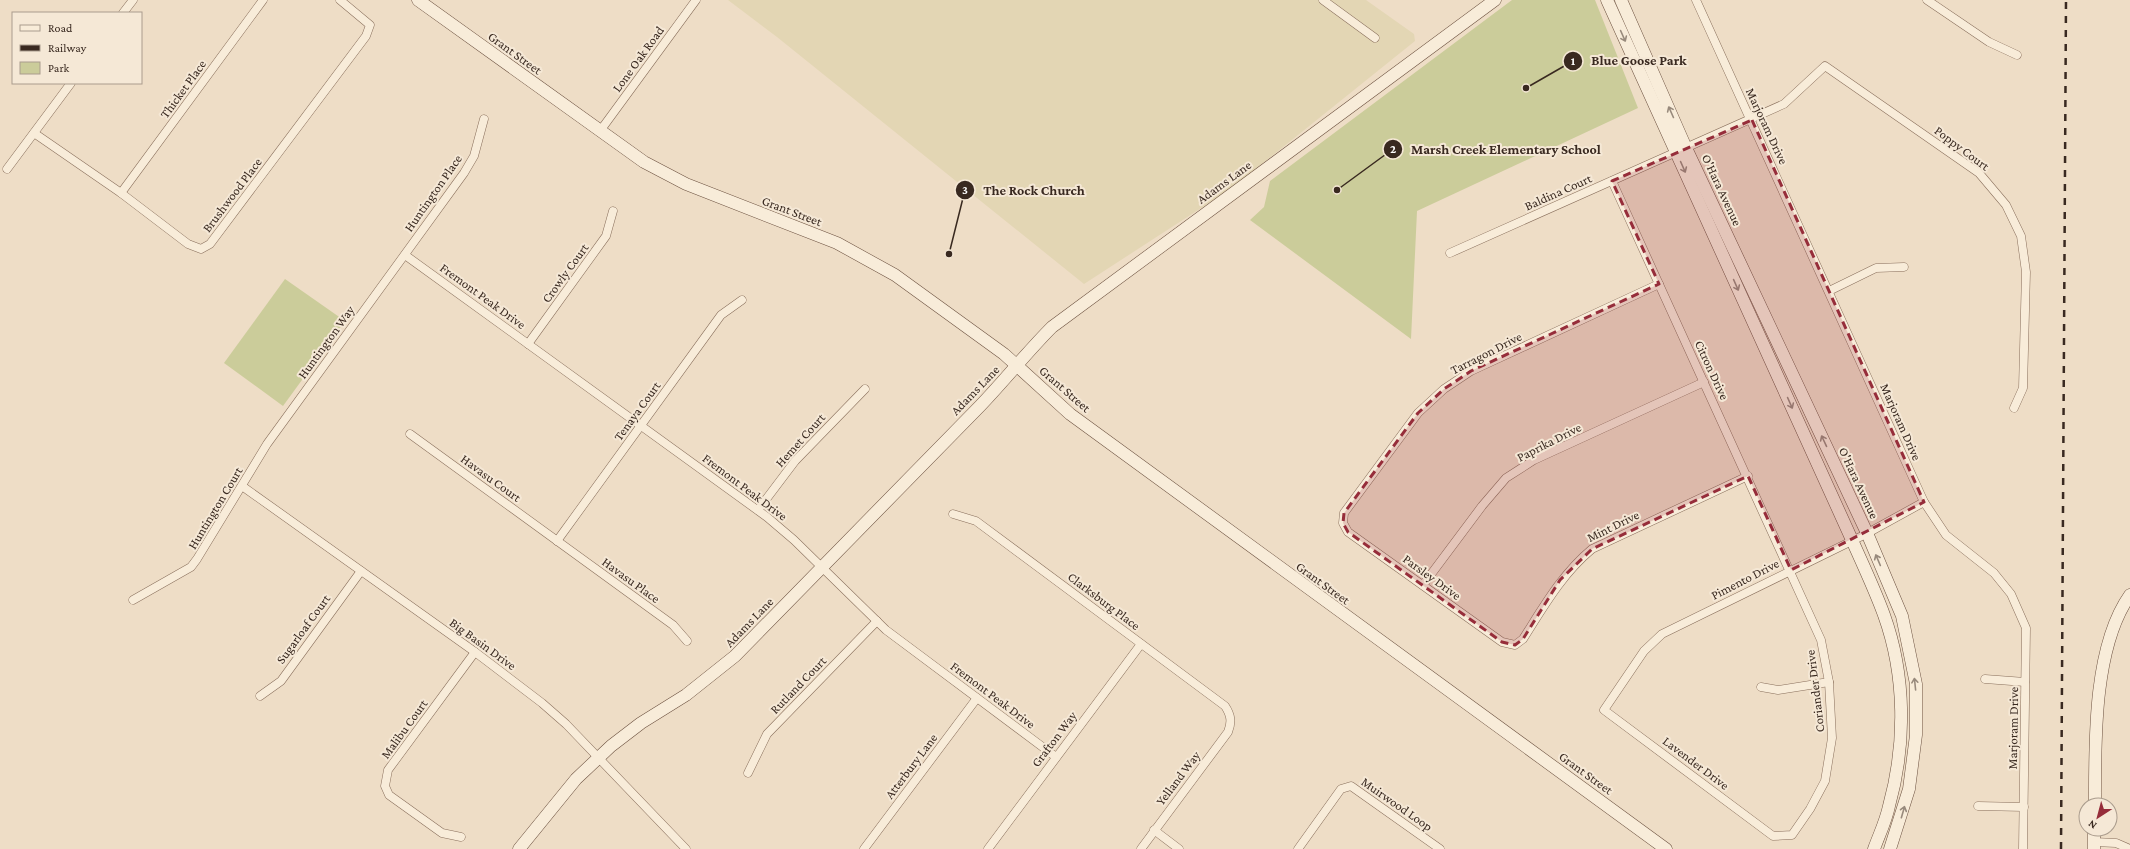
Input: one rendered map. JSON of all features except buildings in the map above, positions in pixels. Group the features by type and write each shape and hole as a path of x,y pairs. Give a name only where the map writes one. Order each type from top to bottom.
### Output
{"street":[{"path":"124,12 133,0"},
{"name":"Thicket Place","path":"121,193 263,0"},
{"name":"Brushwood Place","path":"34,133 121,193 188,244 201,249 210,244 366,36 370,25 340,0"},
{"name":"Lone Oak Road","path":"600,131 696,0"},
{"path":"1322,0 1375,38"},
{"name":"Adams Lane","path":"519,849 571,785 598,758 641,724 686,695 736,656 1052,327 1078,306 1495,0"},
{"name":"O'Hara Avenue","path":"1607,0 1867,533 1902,616 1916,684 1916,735 1909,789 1890,849"},
{"name":"O'Hara Avenue","path":"1621,0 1681,150 1885,616 1895,656 1899,686 1901,730 1897,770 1889,808 1874,849"},
{"name":"Marjoram Drive","path":"1696,0 1752,120 1924,502 1946,535 1994,573 2011,594 2026,628 2023,849"},
{"path":"1927,0 1990,42 2017,55"},
{"name":"Grant Street","path":"421,1 644,162 686,184 837,243 895,275 1017,365 1070,414 1666,849"},
{"name":"Baldina Court","path":"1450,253 1752,120 1784,104 1825,66"},
{"name":"Poppy Court","path":"1825,66 1978,173 2006,205 2021,236 2026,272 2023,388 2014,408"},
{"path":"7,169 70,84"},
{"name":"Huntington Place","path":"405,255 464,173 474,156 484,119"},
{"name":"Citron Drive","path":"1612,181 1791,570"},
{"name":"Crowly Court","path":"528,344 606,236 613,211"},
{"name":"Fremont Peak Drive","path":"405,255 758,510 794,540 877,622 1056,757"},
{"name":"Huntington Way","path":"267,444 405,255"},
{"path":"1829,291 1876,268 1904,267"},
{"name":"Tarragon Drive","path":"1348,532 1343,523 1344,513 1418,413 1444,389 1471,371 1659,284"},
{"name":"Tenaya Court","path":"557,541 721,315 742,300"},
{"name":"Paprika Drive","path":"1423,585 1482,506 1506,478 1534,460 1704,382"},
{"name":"Hemet Court","path":"758,510 795,461 864,389"},
{"name":"Havasu Court","path":"410,434 557,541"},
{"name":"Huntington Court","path":"133,600 191,567 204,550 267,444"},
{"name":"Mint Drive","path":"1502,642 1515,645 1523,639 1560,580 1575,563 1592,548 1748,476"},
{"name":"Big Basin Drive","path":"242,486 475,652 542,704 566,724 686,849"},
{"name":"Pimento Drive","path":"1604,710 1644,651 1662,634 1867,533 1924,502"},
{"name":"Clarksburg Place","path":"953,514 976,521 1225,706 1231,719"},
{"name":"Parsley Drive","path":"1348,532 1502,642"},
{"name":"Havasu Place","path":"557,541 673,625 687,641"},
{"name":"Coriander Drive","path":"1773,836 1792,835 1810,809 1825,780 1832,738 1829,682 1821,640 1791,570"},
{"name":"Sugarloaf Court","path":"260,696 281,681 361,571"},
{"path":"2095,797 2096,723 2105,656 2121,611 2130,595"},
{"name":"Rutland Court","path":"748,773 767,734 877,622"},
{"name":"Grafton Way","path":"988,849 1141,644"},
{"name":"Malibu Court","path":"461,837 442,833 389,794 385,786 388,770 475,652"},
{"path":"1985,679 2025,682"},
{"path":"1761,687 1778,690 1829,682"},
{"name":"Atterbury Lane","path":"866,848 977,698"},
{"name":"Lavender Drive","path":"1604,710 1773,836"},
{"name":"Yelland Way","path":"1141,849 1228,732 1231,719"},
{"name":"Muirwood Loop","path":"1298,849 1341,789 1350,786 1440,849"},
{"path":"1978,806 2024,807"},
{"path":"1154,830 1179,849"},
{"path":"2094,846 2116,843 2130,849"}],"highlighted area":[{"path":"1752,120 1924,502 1791,570 1748,476 1592,549 1560,580 1523,639 1515,645 1502,642 1348,532 1343,523 1344,513 1418,413 1444,389 1471,371 1659,284 1612,181"}],"shaded area":[{"path":"728,0 1366,0 1414,34 1415,41 1232,188 1084,284 777,37"}],"green space":[{"path":"1512,0 1595,0 1638,108 1417,211 1411,339 1250,220 1264,207 1270,181"},
{"path":"285,279 345,321 283,406 224,363"}],"railway":[{"path":"2061,849 2066,0"}],"place":[{"name":"Blue Goose Park","path":"1526,88"},
{"name":"Marsh Creek Elementary School","path":"1337,190"},
{"name":"The Rock Church","path":"949,254"}]}
